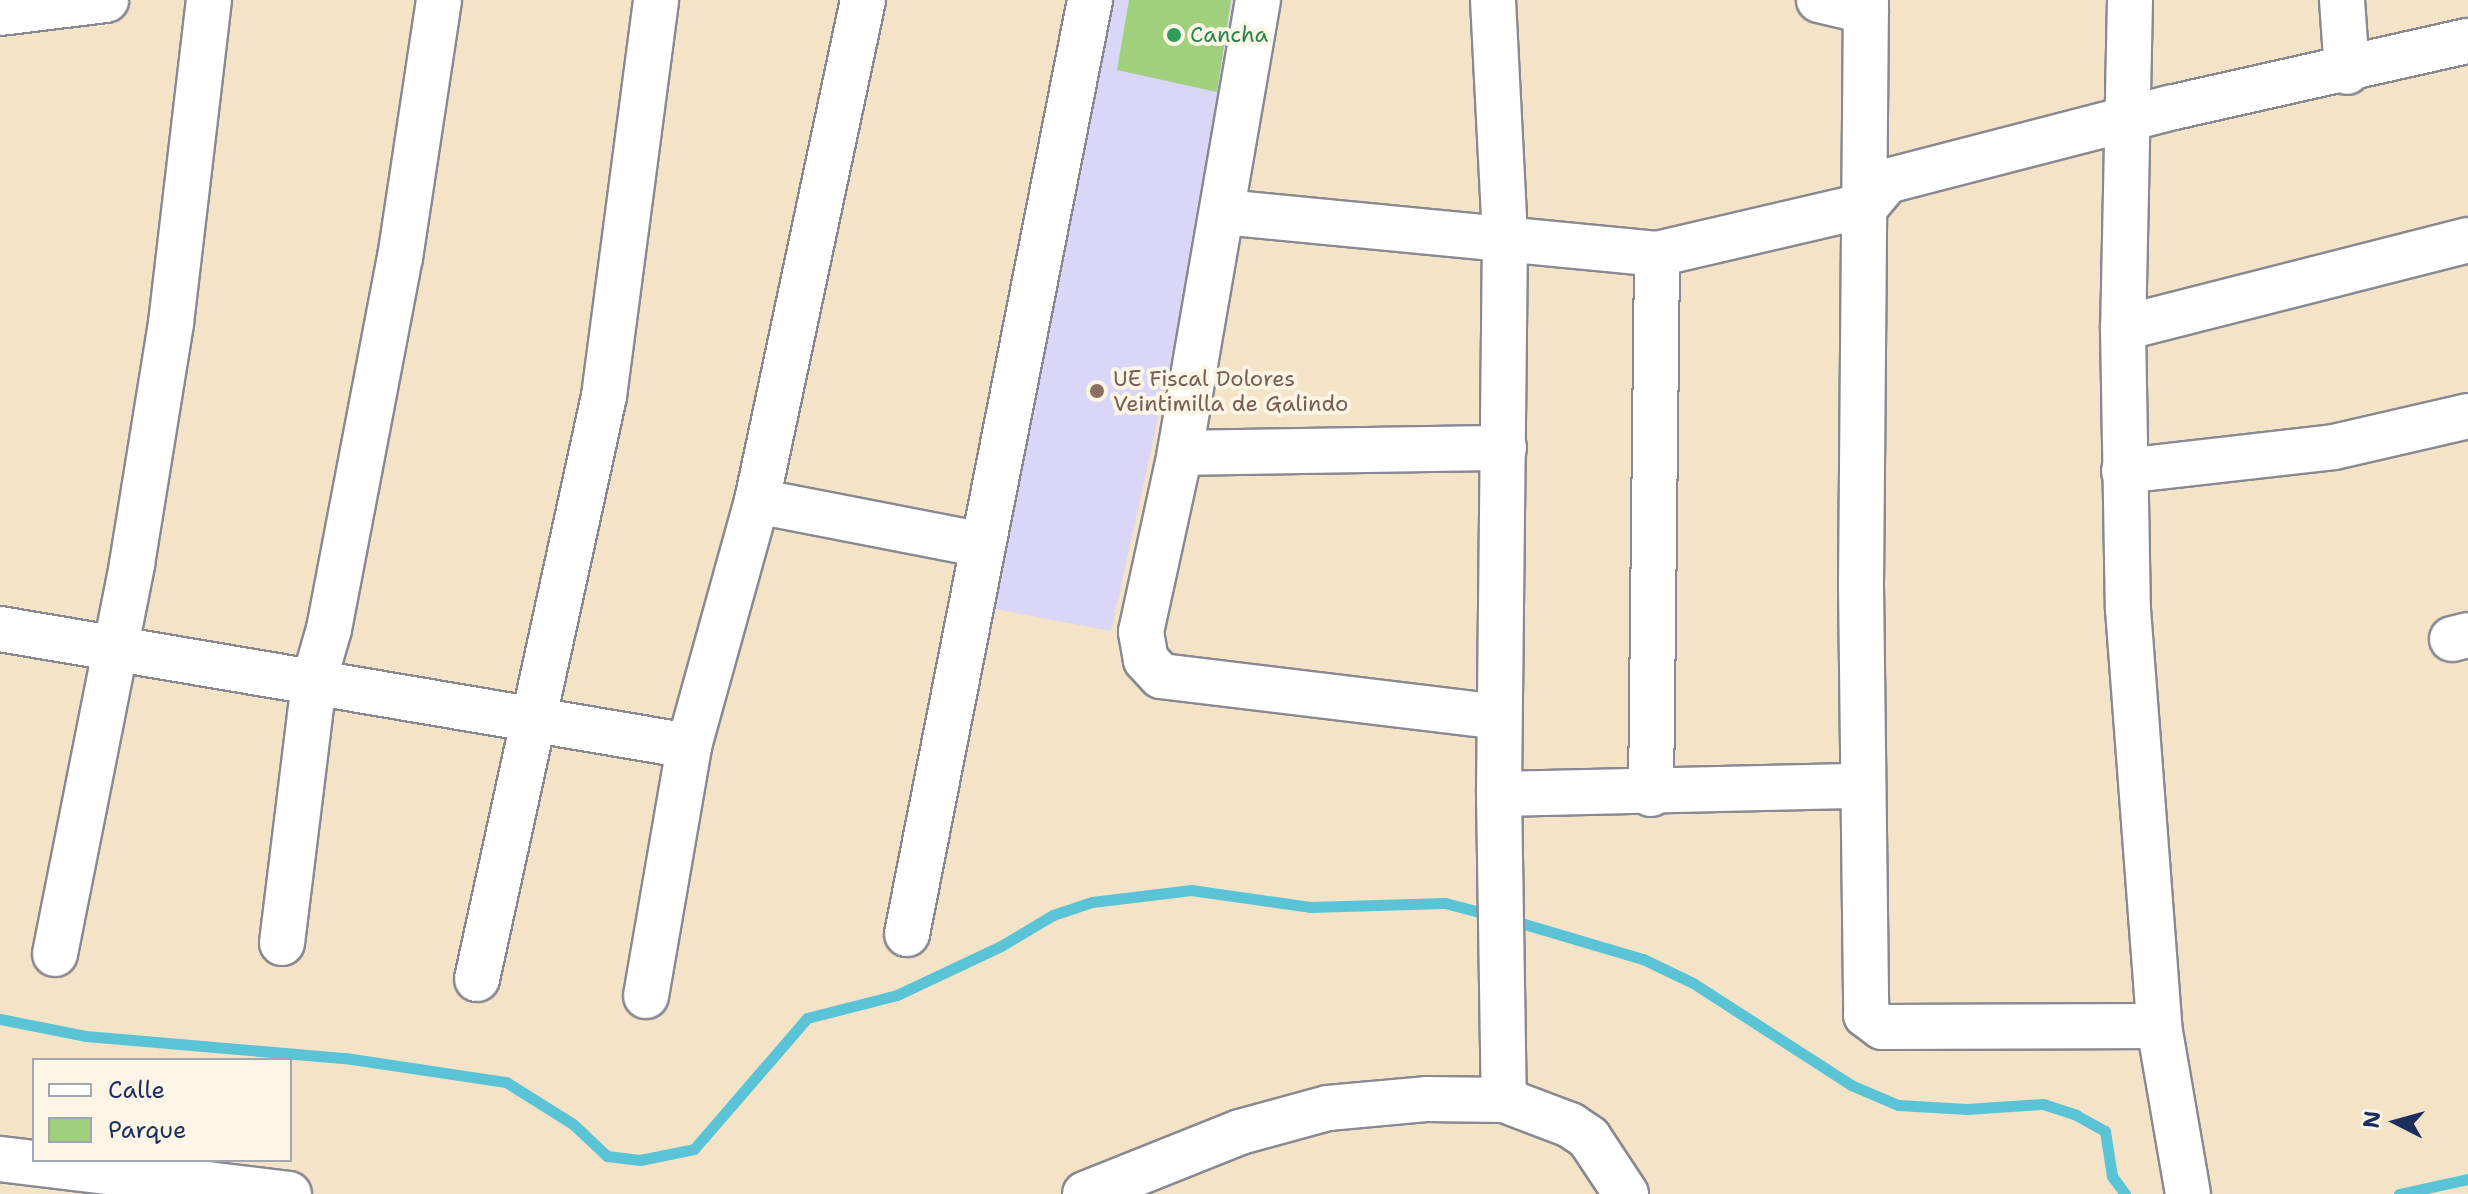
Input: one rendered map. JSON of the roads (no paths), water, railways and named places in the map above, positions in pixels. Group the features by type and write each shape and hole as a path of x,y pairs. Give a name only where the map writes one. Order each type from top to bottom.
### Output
{"street":[{"path":"0,0 0,15 106,0"},
{"path":"55,954 116,649 171,323 209,0"},
{"path":"282,943 314,681 329,629 400,258 439,0"},
{"path":"477,979 604,396 656,0"},
{"path":"646,996 689,746 757,501 863,0"},
{"path":"907,934 1090,0"},
{"path":"1258,0 1180,453 1141,632 1146,660 1161,676 1499,717"},
{"path":"1493,0 1505,237 1499,717 1504,1100"},
{"path":"1819,0 1866,5 1863,786 1866,1015 1872,1023 2159,1026"},
{"path":"2130,0 2123,328 2124,471 2159,1026 2188,1194"},
{"path":"2342,0 2347,72"},
{"path":"1223,212 1657,254 1867,205 1887,181 2468,41"},
{"path":"2123,328 2468,240"},
{"path":"1651,794 1657,254"},
{"path":"2124,471 2334,447 2468,416"},
{"path":"1180,453 1504,448"},
{"path":"757,501 983,545"},
{"path":"0,629 689,746"},
{"path":"1499,794 1651,794 1863,786"},
{"path":"1085,1194 1240,1132 1328,1108 1426,1099 1504,1100 1589,1138 1626,1194"},
{"path":"0,1159 119,1186 289,1194"}],"waterway":[{"path":"0,1019 86,1036 345,1058 506,1082 573,1124 607,1156 640,1160 694,1149 807,1018 897,995 1001,946 1053,915 1092,902 1191,890 1310,907 1445,903 1491,915"},
{"path":"1511,920 1643,959 1693,983 1851,1085 1898,1105 1967,1109 2043,1104 2076,1115 2105,1131 2112,1176 2125,1194"},
{"path":"2399,1194 2468,1179"}],"place":[{"name":"Cancha","path":"1174,35"},
{"name":"UE Fiscal Dolores Veintimilla de Galindo","path":"1097,391"}]}
